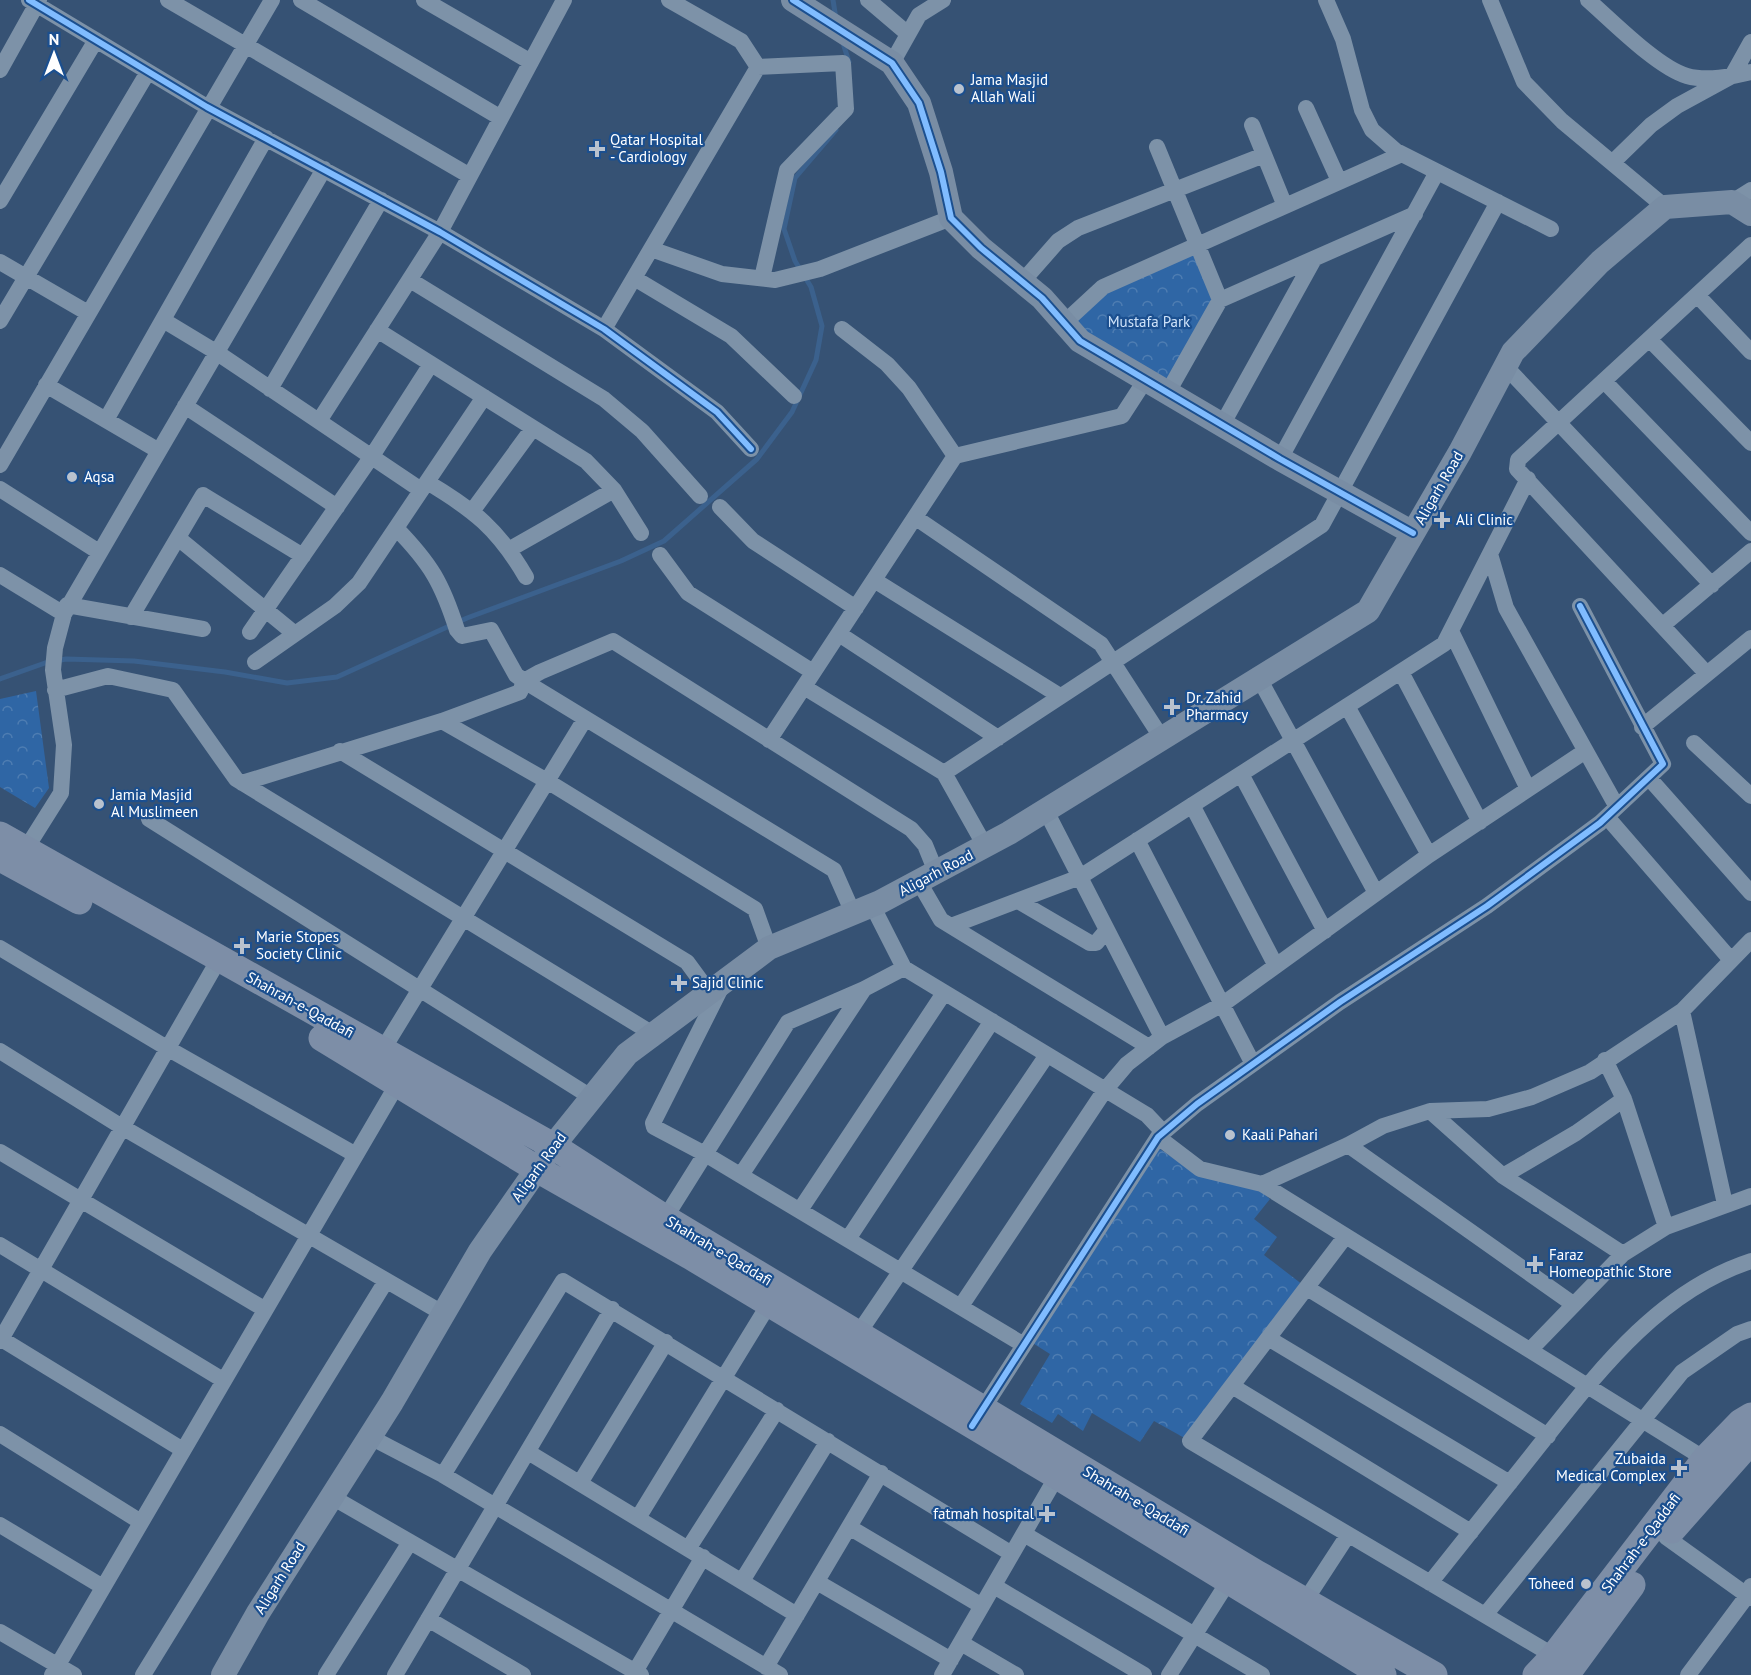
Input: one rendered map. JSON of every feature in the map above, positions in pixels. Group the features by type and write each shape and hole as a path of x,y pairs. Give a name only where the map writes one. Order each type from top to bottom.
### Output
{"main road":[{"path":"793,0 892,63 919,103 941,172 951,218 1042,298 1080,341 1280,459 1413,533"},
{"path":"1665,207 1745,202"},
{"name":"Aligarh Road","path":"223,1675 258,1613 370,1437 480,1251 553,1146 627,1054 769,948 862,909 985,846 1163,740 1368,612 1513,352 1600,262 1665,207"},
{"name":"Shahrah-e-Qaddafi","path":"0,835 13,858 215,966 382,1051 553,1146 665,1218 858,1334 1057,1476 1383,1675"},
{"name":"Shahrah-e-Qaddafi","path":"215,966 537,1169 769,1304 977,1417 1434,1675"},
{"name":"Shahrah-e-Qaddafi","path":"1557,1668 1705,1459 1741,1422 1751,1416"},
{"name":"Shahrah-e-Qaddafi","path":"1557,1668 1666,1537 1751,1441"}],"street":[{"path":"168,0 470,176"},
{"path":"0,465 207,107 272,0"},
{"path":"301,0 501,118"},
{"path":"424,0 531,62"},
{"path":"669,0 741,41 758,67"},
{"path":"868,0 908,34"},
{"path":"892,63 919,15 943,0"},
{"path":"1326,0 1343,39 1362,110 1372,130 1402,154 1551,228"},
{"path":"1491,0 1524,82 1562,121 1665,207"},
{"path":"1588,0 1661,62 1686,76 1732,76 1751,72"},
{"path":"0,70 35,2 207,107 440,232 604,328 717,412 751,449"},
{"path":"319,421 440,232 531,62 559,2"},
{"path":"0,201 96,40"},
{"path":"1612,163 1651,125 1677,106 1732,76 1751,42"},
{"path":"758,67 843,63 846,109 787,170 762,278"},
{"path":"604,328 758,67"},
{"path":"0,321 148,72"},
{"path":"1305,108 1339,182"},
{"path":"1252,125 1285,206"},
{"path":"106,420 266,138"},
{"path":"1157,147 1220,300"},
{"path":"1064,323 1103,287 1402,154"},
{"path":"1022,282 1058,241 1078,228 1264,155"},
{"path":"13,858 61,793 64,745 53,670 55,648 66,610 324,169"},
{"path":"1280,459 1437,172"},
{"path":"270,388 381,200"},
{"path":"944,773 1322,525 1498,202"},
{"path":"1168,392 1220,300 1415,214"},
{"path":"651,249 722,274 793,278 951,218"},
{"path":"1707,674 1517,469 1518,460 1697,295 1748,253"},
{"path":"1222,425 1314,259"},
{"path":"0,262 88,313"},
{"path":"634,278 731,336 794,396"},
{"path":"410,279 604,399 642,431 700,496"},
{"path":"1697,295 1751,352"},
{"path":"163,320 216,352 372,456 472,510 510,549 526,577"},
{"path":"842,329 887,364 909,388 955,456"},
{"path":"377,330 586,461 614,490 642,533"},
{"path":"1649,339 1751,443"},
{"path":"250,632 372,456 431,364"},
{"path":"1505,366 1712,585"},
{"path":"769,740 955,456 1122,416 1146,379"},
{"path":"1604,381 1751,533"},
{"path":"46,385 159,451"},
{"path":"255,662 335,606 359,583 484,397"},
{"path":"185,406 337,507"},
{"path":"472,510 533,428"},
{"path":"951,926 1080,877 1444,644 1528,479"},
{"path":"0,489 99,552"},
{"path":"510,549 614,490"},
{"path":"131,617 203,495 303,556"},
{"path":"720,507 753,541 856,608"},
{"path":"916,518 1101,644 1163,740"},
{"path":"396,528 423,556 440,581 462,636 491,630 516,675 834,870 904,968 1147,1115 1160,1135 1200,1169 1262,1184 1531,1349 1587,1386 1643,1418 1705,1459"},
{"path":"178,538 267,608 295,634"},
{"path":"1663,625 1751,551"},
{"path":"1490,554 1506,608 1584,752 1612,812 1731,960"},
{"path":"660,555 688,593 813,672"},
{"path":"0,575 66,610 131,617 203,629"},
{"path":"874,580 1060,696"},
{"path":"977,1417 1160,1135 1253,1064 1340,1002 1486,906 1612,812 1663,764 1580,606"},
{"path":"1451,631 1528,789"},
{"path":"839,634 998,738"},
{"path":"1642,726 1751,638"},
{"path":"242,783 442,721 520,692 525,681 613,641 911,829 925,845 927,877 940,920 1156,1042"},
{"path":"1401,672 1480,822"},
{"path":"55,690 108,676 173,690 236,779 653,1034"},
{"path":"1260,680 1295,740 1376,893"},
{"path":"804,687 944,773 985,846"},
{"path":"1347,706 1430,855"},
{"path":"382,1051 465,919 585,719"},
{"path":"442,721 548,781 755,909 769,948"},
{"path":"1694,743 1751,796"},
{"path":"340,751 687,962 717,986 653,1125 900,1269 1024,1346"},
{"path":"961,1306 1105,1090 1127,1064 1156,1042 1223,1004 1430,855 1584,752"},
{"path":"1241,774 1325,931"},
{"path":"1648,778 1751,893"},
{"path":"1192,805 1276,966"},
{"path":"1046,811 1107,930 1156,1042"},
{"path":"149,819 591,1097"},
{"path":"1137,840 1253,1064"},
{"path":"1018,901 1090,943 1096,943 1107,930"},
{"path":"0,948 166,1048 356,1155"},
{"path":"1262,1184 1348,1145 1383,1126 1430,1111 1488,1109 1532,1097 1590,1072 1682,1011 1731,960 1748,949"},
{"path":"183,1450 0,1339 82,1201 166,1048 215,966"},
{"path":"665,1218 788,1022 864,989 904,968"},
{"path":"741,1176 864,989"},
{"path":"800,1210 944,993"},
{"path":"1682,1011 1725,1204"},
{"path":"848,1239 992,1021"},
{"path":"0,1051 122,1127 444,1314"},
{"path":"858,1334 1047,1055"},
{"path":"1605,1060 1624,1099 1666,1227"},
{"path":"55,1670 307,1235 398,1083"},
{"path":"1503,1176 1576,1133 1624,1099"},
{"path":"1430,1111 1503,1176 1623,1254"},
{"path":"1348,1145 1573,1304"},
{"path":"0,1152 264,1309"},
{"path":"1531,1349 1623,1254 1666,1227 1751,1196"},
{"path":"1345,1237 1190,1441 1485,1615 1557,1668"},
{"path":"0,1245 223,1380"},
{"path":"1430,1583 1587,1386 1632,1336 1675,1299 1751,1261"},
{"path":"143,1675 386,1281"},
{"path":"443,1476 563,1281 1012,1554"},
{"path":"1307,1288 1548,1436"},
{"path":"638,1518 769,1304"},
{"path":"400,1674 428,1619 612,1309"},
{"path":"1485,1615 1682,1372 1737,1334 1751,1329"},
{"path":"1268,1338 1510,1483"},
{"path":"580,1483 666,1342"},
{"path":"1232,1386 1471,1532"},
{"path":"332,1497 636,1674 671,1611 696,1553 777,1410"},
{"path":"0,1434 141,1522"},
{"path":"370,1437 495,1506 773,1671 798,1615 881,1473"},
{"path":"742,1581 828,1442"},
{"path":"528,1452 798,1615"},
{"path":"942,1675 1057,1476"},
{"path":"0,1525 104,1587"},
{"path":"849,1527 982,1606"},
{"path":"1024,1534 1262,1675"},
{"path":"1305,1601 1348,1535"},
{"path":"1666,1537 1750,1595 1688,1675"},
{"path":"326,1675 410,1542"},
{"path":"817,1582 951,1660"},
{"path":"1169,1675 1228,1582"},
{"path":"994,1586 1144,1675"},
{"path":"428,1619 523,1675"},
{"path":"0,1632 55,1670 74,1675"},
{"path":"961,1643 1016,1675"}],"green space":[{"name":"Mustafa Park","path":"1197,244 1220,300 1168,392 1064,323 1103,287"},
{"path":"36,691 49,788 35,808 0,787 0,699"},
{"path":"1157,1147 1197,1174 1260,1191 1270,1199 1254,1219 1277,1237 1264,1255 1307,1288 1190,1441 1154,1421 1140,1442 1092,1413 1083,1431 1058,1414 1052,1423 1020,1404 1050,1354 1031,1342"}],"waterway":[{"path":"833,0 836,19"},
{"path":"842,40 849,62"},
{"path":"0,679 45,663 66,659 134,661 225,672 287,683 337,677 467,618 621,561 664,541 757,459 792,412 816,360 822,326 811,287 795,261 784,229 795,178 836,130"}],"cycle path":[{"path":"29,0 207,107 440,232 604,329 717,412 751,449"},
{"path":"793,0 892,63 919,103 941,172 951,218 981,248 1042,298 1080,341 1280,459 1413,533"},
{"path":"972,1426 1158,1137 1197,1104 1340,1002 1487,906 1600,823 1663,764 1580,606"}],"place":[{"name":"Jama Masjid Allah Wali","path":"959,89"},
{"name":"Qatar Hospital - Cardiology","path":"597,149"},
{"name":"Aqsa","path":"72,477"},
{"name":"Ali Clinic","path":"1442,520"},
{"name":"Dr. Zahid Pharmacy","path":"1172,707"},
{"name":"Jamia Masjid Al Muslimeen","path":"99,804"},
{"name":"Marie Stopes Society Clinic","path":"242,946"},
{"name":"Sajid Clinic","path":"679,983"},
{"name":"Kaali Pahari","path":"1230,1135"},
{"name":"Faraz Homeopathic Store","path":"1535,1264"},
{"name":"Zubaida Medical Complex","path":"1679,1468"},
{"name":"fatmah hospital","path":"1047,1514"},
{"name":"Toheed","path":"1586,1584"}]}
